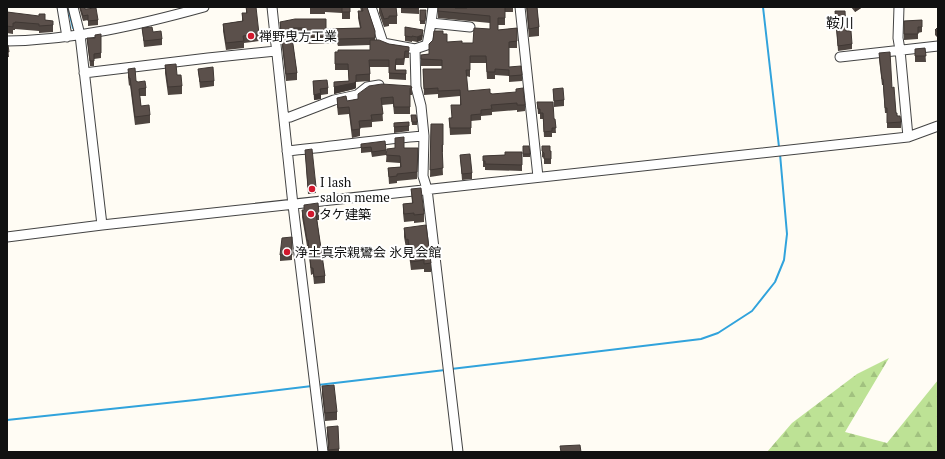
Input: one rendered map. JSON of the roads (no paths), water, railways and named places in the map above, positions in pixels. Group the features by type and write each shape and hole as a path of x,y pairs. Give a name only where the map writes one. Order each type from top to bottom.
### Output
{"street":[{"path":"62,7 67,37"},
{"path":"73,7 80,35 102,226"},
{"path":"7,41 80,35 144,23 204,7"},
{"path":"272,7 293,204 323,452"},
{"path":"371,7 383,43 416,48 427,45 434,7"},
{"path":"520,7 538,177"},
{"path":"899,7 898,38 908,136"},
{"path":"431,23 470,27"},
{"path":"840,57 938,46"},
{"path":"416,48 413,87 421,106 424,136 423,176 427,189 458,452"},
{"path":"84,73 276,51"},
{"path":"284,118 334,100 357,95 368,87 389,85"},
{"path":"7,237 908,136 938,126"},
{"path":"287,151 340,146 386,138 424,136"}],"waterway":[{"path":"68,7 73,28"},
{"path":"763,7 779,147"},
{"path":"451,369 701,339 718,333 752,311 775,282 784,260 787,234 780,154"},
{"path":"318,385 445,370"},
{"path":"7,420 312,386"}],"place":[{"name":"禅野曳方工業","path":"251,36"},
{"name":"I lash salon meme","path":"312,189"},
{"name":"タケ建築","path":"311,214"},
{"name":"浄土真宗親鸞会 氷見会館","path":"287,252"}],"district":[{"name":"鞍川","path":"840,23"}]}
